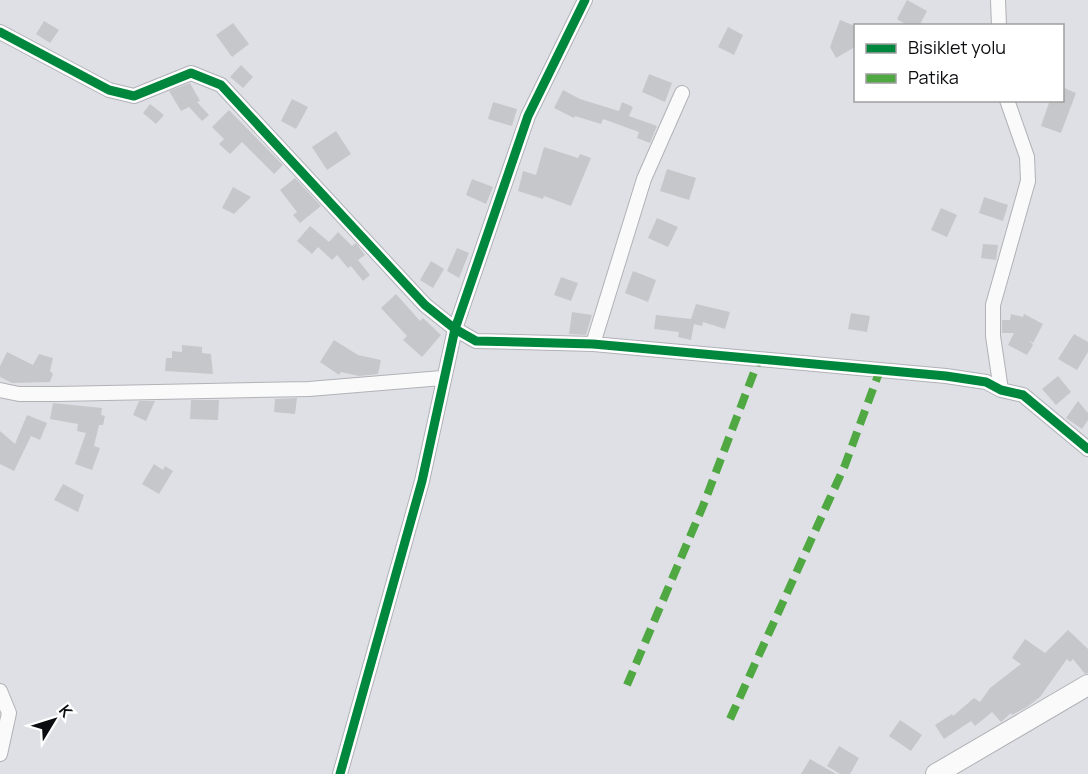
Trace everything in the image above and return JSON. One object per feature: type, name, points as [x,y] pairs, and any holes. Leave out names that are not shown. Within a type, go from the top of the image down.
[{"type":"main road","points":[[936,774],[1088,685]]},
{"type":"street","points":[[340,774],[422,481],[442,378],[455,329],[528,116],[585,0]]},
{"type":"street","points":[[998,0],[999,24]]},
{"type":"street","points":[[0,32],[109,90],[134,96],[190,73],[221,85],[425,305],[455,329],[476,341],[593,344],[946,376],[986,382],[1001,390],[1023,395],[1088,449]]},
{"type":"street","points":[[593,344],[644,179],[682,93]]},
{"type":"street","points":[[1001,390],[993,336],[993,305],[1028,182],[1027,157],[1008,102]]},
{"type":"street","points":[[0,390],[19,394],[57,394],[309,389],[442,378]]},
{"type":"street","points":[[0,691],[9,713],[0,754]]},
{"type":"building","points":[[907,0],[927,11],[920,24],[905,24],[897,19]]},
{"type":"building","points":[[840,20],[854,26],[854,48],[836,58],[830,47]]},
{"type":"building","points":[[44,21],[59,30],[50,43],[36,34]]},
{"type":"building","points":[[233,23],[249,44],[232,57],[216,35]]},
{"type":"building","points":[[728,27],[743,35],[734,55],[718,47]]},
{"type":"building","points":[[241,65],[253,77],[243,88],[230,77]]},
{"type":"building","points":[[649,74],[672,83],[665,102],[642,92]]},
{"type":"building","points":[[190,83],[200,101],[197,102],[209,115],[202,121],[189,107],[181,111],[169,91]]},
{"type":"building","points":[[1064,88],[1076,93],[1061,133],[1041,126],[1049,102],[1064,102]]},
{"type":"building","points":[[563,90],[580,99],[619,111],[622,102],[633,107],[629,116],[657,126],[650,143],[637,138],[639,132],[603,119],[601,124],[575,116],[574,118],[554,108]]},
{"type":"building","points":[[292,99],[308,107],[296,129],[281,121]]},
{"type":"building","points":[[493,102],[517,109],[512,126],[488,119]]},
{"type":"building","points":[[150,104],[164,115],[156,124],[143,113]]},
{"type":"building","points":[[229,110],[283,165],[274,174],[242,142],[230,154],[219,144],[224,139],[212,127]]},
{"type":"building","points":[[336,131],[351,154],[327,170],[312,147]]},
{"type":"building","points":[[544,147],[578,158],[580,154],[591,158],[571,206],[544,196],[543,199],[518,191],[523,171],[536,175]]},
{"type":"building","points":[[667,169],[696,178],[689,200],[660,191]]},
{"type":"building","points":[[295,178],[321,206],[300,223],[293,215],[297,212],[280,190]]},
{"type":"building","points":[[472,179],[493,187],[486,204],[466,195]]},
{"type":"building","points":[[233,187],[251,197],[234,214],[222,208]]},
{"type":"building","points":[[984,197],[1008,205],[1003,221],[979,213]]},
{"type":"building","points":[[941,208],[957,215],[947,237],[931,230]]},
{"type":"building","points":[[657,218],[678,227],[668,247],[648,238]]},
{"type":"building","points":[[310,226],[329,242],[338,232],[352,246],[356,243],[365,255],[358,260],[370,275],[363,281],[351,266],[348,268],[337,255],[332,260],[318,247],[312,254],[297,241]]},
{"type":"building","points":[[983,244],[998,245],[996,260],[981,258]]},
{"type":"building","points":[[457,248],[469,253],[459,278],[447,271]]},
{"type":"building","points":[[431,261],[444,269],[433,288],[420,280]]},
{"type":"building","points":[[633,271],[656,280],[648,302],[625,293]]},
{"type":"building","points":[[561,277],[578,283],[571,301],[554,295]]},
{"type":"building","points":[[396,294],[420,321],[423,318],[441,335],[422,357],[403,340],[407,336],[381,308]]},
{"type":"building","points":[[696,304],[730,312],[725,329],[703,322],[702,326],[694,324],[691,340],[678,337],[679,332],[654,329],[656,315],[691,319]]},
{"type":"building","points":[[572,312],[592,315],[586,335],[569,334]]},
{"type":"building","points":[[851,313],[870,316],[867,332],[848,329]]},
{"type":"building","points":[[1011,314],[1023,317],[1024,314],[1043,324],[1033,343],[1029,340],[1033,345],[1027,355],[1008,345],[1014,333],[1002,333],[1002,320],[1010,320]]},
{"type":"building","points":[[1074,334],[1088,342],[1088,352],[1077,370],[1058,359]]},
{"type":"building","points":[[334,340],[358,355],[381,360],[378,374],[359,376],[341,372],[339,375],[320,362]]},
{"type":"building","points":[[182,345],[202,347],[202,353],[211,354],[213,374],[165,371],[166,358],[172,358],[172,351],[182,352]]},
{"type":"building","points":[[7,352],[33,365],[39,354],[53,358],[50,371],[53,374],[50,382],[12,383],[0,377],[0,366]]},
{"type":"building","points":[[1058,376],[1071,392],[1056,405],[1042,389]]},
{"type":"building","points":[[297,398],[295,414],[274,412],[275,399]]},
{"type":"building","points":[[191,400],[219,400],[218,420],[190,419]]},
{"type":"building","points":[[139,401],[155,401],[146,421],[133,415]]},
{"type":"building","points":[[1078,401],[1088,413],[1088,420],[1082,429],[1066,418]]},
{"type":"building","points":[[53,403],[102,408],[101,415],[105,416],[103,425],[99,425],[94,446],[100,448],[92,470],[75,464],[86,433],[77,431],[78,424],[50,419]]},
{"type":"building","points":[[27,415],[47,423],[40,440],[31,436],[14,471],[0,464],[0,431],[15,444]]},
{"type":"building","points":[[154,464],[163,470],[165,466],[173,471],[159,494],[142,484]]},
{"type":"building","points":[[63,484],[84,495],[78,512],[54,500]]},
{"type":"building","points":[[1068,630],[1088,649],[1088,673],[1085,674],[1073,659],[1070,662],[1067,659],[1040,697],[1027,707],[1012,715],[1011,713],[1001,722],[992,712],[975,726],[971,721],[944,739],[935,725],[952,714],[953,716],[974,698],[980,702],[990,688],[1021,664],[1012,658],[1025,639],[1045,653]]},
{"type":"building","points":[[900,720],[922,735],[911,751],[889,736]]},
{"type":"building","points":[[839,746],[859,758],[850,774],[840,774],[827,766]]},
{"type":"building","points":[[810,759],[836,774],[801,774]]},
{"type":"marked path","points":[[627,685],[703,506],[759,359]]},
{"type":"marked path","points":[[730,719],[845,465],[880,370]]},
{"type":"cycle path","points":[[340,774],[422,481],[455,329],[528,116],[585,0]]},
{"type":"cycle path","points":[[0,32],[109,90],[134,96],[191,73],[221,85],[425,305],[455,329],[476,341],[593,344],[946,376],[986,382],[1001,390],[1023,395],[1088,449]]}]
